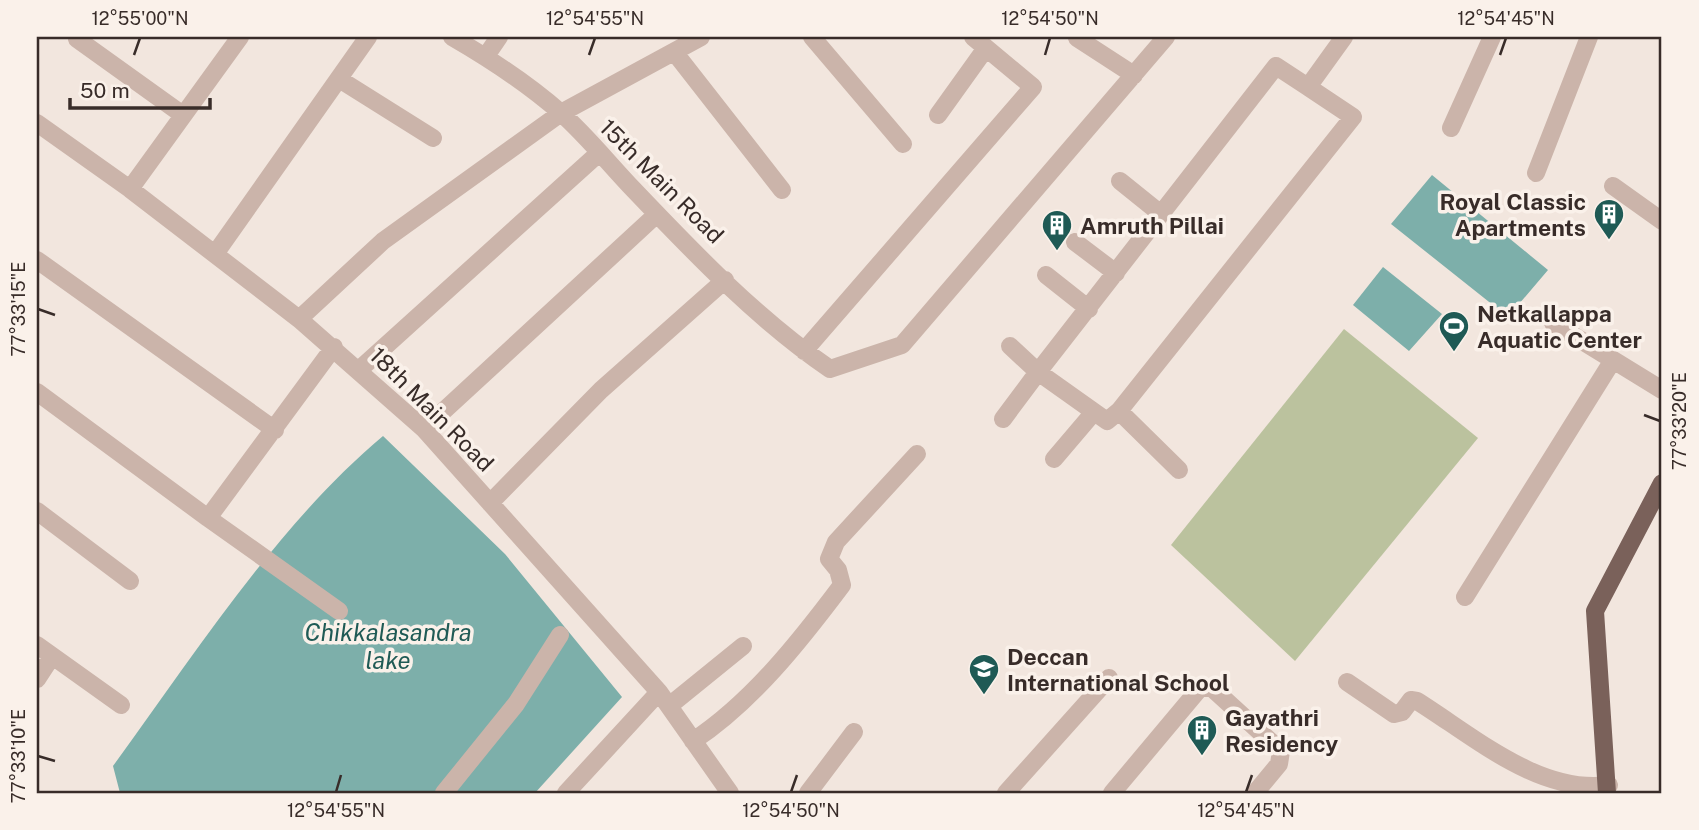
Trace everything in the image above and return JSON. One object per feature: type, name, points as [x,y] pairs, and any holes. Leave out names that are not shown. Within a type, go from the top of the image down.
[{"type":"main road","points":[[1608,789],[1595,611],[1662,483]]},
{"type":"street","points":[[130,189],[240,37]]},
{"type":"street","points":[[215,254],[368,37]]},
{"type":"street","name":"15th Main Road","points":[[452,37],[486,56],[561,113],[657,214],[726,280],[804,351],[830,369],[902,345],[1134,75]]},
{"type":"street","points":[[486,56],[499,37]]},
{"type":"street","points":[[299,319],[383,241],[561,113],[701,37]]},
{"type":"street","points":[[812,37],[903,144]]},
{"type":"street","points":[[1077,38],[1134,75],[1166,37]]},
{"type":"street","points":[[1308,87],[1344,37]]},
{"type":"street","points":[[1451,128],[1492,37]]},
{"type":"street","points":[[1536,173],[1589,37]]},
{"type":"street","points":[[77,38],[183,115]]},
{"type":"street","points":[[804,351],[1033,87],[980,42],[937,115]]},
{"type":"street","points":[[675,53],[782,190]]},
{"type":"street","points":[[1003,419],[1038,372],[1276,66],[1353,117],[1119,411],[1107,422],[1038,372],[1010,346]]},
{"type":"street","points":[[339,79],[433,138]]},
{"type":"street","name":"18th Main Road","points":[[37,123],[130,189],[334,346],[424,429],[664,699],[725,786]]},
{"type":"street","points":[[360,369],[599,153]]},
{"type":"street","points":[[1120,181],[1161,214]]},
{"type":"street","points":[[1613,186],[1662,221]]},
{"type":"street","points":[[424,429],[657,214]]},
{"type":"street","points":[[1075,243],[1116,273]]},
{"type":"street","points":[[37,260],[275,429]]},
{"type":"street","points":[[1046,275],[1088,309]]},
{"type":"street","points":[[490,503],[601,390],[726,280]]},
{"type":"street","points":[[1553,323],[1662,390]]},
{"type":"street","points":[[208,518],[334,346]]},
{"type":"street","points":[[1465,597],[1613,360]]},
{"type":"street","points":[[37,392],[339,611]]},
{"type":"street","points":[[1119,411],[1179,470]]},
{"type":"street","points":[[1054,459],[1094,412]]},
{"type":"street","points":[[693,741],[742,703],[821,614],[842,585],[838,570],[829,559],[836,542],[916,454]]},
{"type":"street","points":[[37,511],[130,581]]},
{"type":"street","points":[[444,793],[516,705],[560,635]]},
{"type":"street","points":[[37,645],[121,705]]},
{"type":"street","points":[[566,793],[664,699],[743,646]]},
{"type":"street","points":[[37,678],[52,656]]},
{"type":"street","points":[[1006,793],[1109,678]]},
{"type":"street","points":[[1348,682],[1394,714],[1402,712],[1411,700],[1417,701],[1541,777],[1568,786],[1608,789]]},
{"type":"street","points":[[1112,793],[1200,688],[1212,688],[1281,751],[1279,764],[1255,793]]},
{"type":"street","points":[[808,793],[854,732]]},
{"type":"street","points":[[708,793],[725,786]]},
{"type":"green space","points":[[1344,329],[1478,438],[1295,661],[1171,545]]},
{"type":"water","points":[[1432,175],[1548,270],[1508,317],[1391,224]]},
{"type":"water","points":[[1383,267],[1442,314],[1409,351],[1353,305]]},
{"type":"water","name":"Chikkalasandra lake","points":[[383,436],[505,554],[622,697],[535,793],[120,793],[113,766],[206,636],[308,509]]},
{"type":"place","name":"Royal Classic Apartments","points":[[1609,241]]},
{"type":"place","name":"Amruth Pillai","points":[[1057,252]]},
{"type":"place","name":"Netkallappa Aquatic Center","points":[[1454,353]]},
{"type":"place","name":"Deccan International School","points":[[984,696]]},
{"type":"place","name":"Gayathri Residency","points":[[1202,757]]}]
